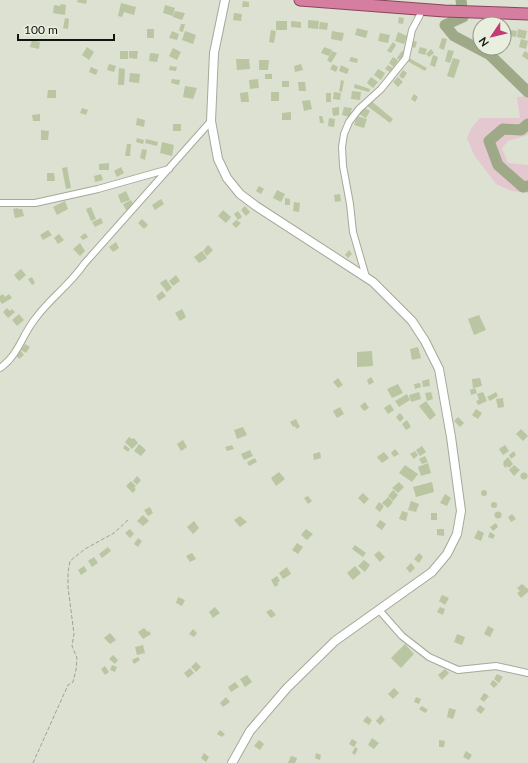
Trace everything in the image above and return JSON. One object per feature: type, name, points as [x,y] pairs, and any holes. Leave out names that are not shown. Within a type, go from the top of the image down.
[{"type":"highway","points":[[300,0],[444,11],[528,14]]},
{"type":"street","points":[[225,0],[214,53],[211,122],[218,159],[227,178],[240,194],[373,282],[412,321],[425,341],[439,369],[452,437],[461,511],[456,534],[447,554],[432,572],[335,641],[287,688],[250,731],[232,763]]},
{"type":"street","points":[[366,277],[353,232],[350,204],[343,166],[342,147],[344,134],[349,122],[359,109],[381,89],[406,58],[412,30],[423,9]]},
{"type":"street","points":[[0,368],[13,357],[39,313],[77,275],[84,264],[211,122]]},
{"type":"street","points":[[0,203],[35,203],[98,189],[169,169]]},
{"type":"street","points":[[379,610],[402,636],[429,657],[458,670],[496,666],[528,673]]},
{"type":"path","points":[[33,763],[68,685],[73,682],[76,670],[76,658],[72,646],[74,634],[68,586],[70,561],[85,549],[105,540],[129,519]]},
{"type":"shaded area","points":[[528,96],[528,135],[508,141],[502,148],[508,163],[528,165],[528,193],[512,191],[496,184],[474,155],[467,138],[472,127],[480,118],[520,118],[517,97]]},
{"type":"building","points":[[78,0],[87,0],[86,4],[77,2]]},
{"type":"building","points":[[243,1],[249,2],[249,7],[242,7]]},
{"type":"building","points":[[121,3],[136,7],[134,15],[124,12],[122,17],[118,16]]},
{"type":"building","points":[[61,4],[66,5],[65,15],[53,13],[54,5],[60,6]]},
{"type":"building","points":[[165,5],[175,8],[173,16],[163,13]]},
{"type":"building","points":[[175,11],[185,13],[182,20],[173,17]]},
{"type":"building","points":[[234,13],[242,14],[241,21],[233,20]]},
{"type":"building","points":[[399,17],[404,18],[403,24],[398,23]]},
{"type":"building","points":[[65,18],[69,19],[68,29],[63,28]]},
{"type":"building","points":[[308,20],[319,21],[318,29],[308,28]]},
{"type":"building","points":[[276,21],[287,21],[287,30],[276,30]]},
{"type":"building","points":[[291,21],[301,22],[301,28],[291,27]]},
{"type":"building","points":[[320,22],[328,23],[327,30],[319,29]]},
{"type":"building","points":[[181,24],[185,24],[183,32],[179,31]]},
{"type":"building","points":[[357,28],[368,31],[366,38],[355,35]]},
{"type":"building","points":[[147,29],[154,29],[154,38],[147,38]]},
{"type":"building","points":[[518,29],[527,31],[525,39],[517,37]]},
{"type":"building","points":[[271,30],[276,31],[274,43],[269,42]]},
{"type":"building","points":[[512,30],[517,31],[516,37],[512,36]]},
{"type":"building","points":[[172,31],[179,34],[177,40],[169,38]]},
{"type":"building","points":[[185,31],[196,35],[193,44],[182,40]]},
{"type":"building","points":[[332,31],[344,33],[342,41],[331,39]]},
{"type":"building","points":[[398,32],[407,36],[404,44],[395,41]]},
{"type":"building","points":[[380,33],[390,35],[388,43],[378,41]]},
{"type":"building","points":[[442,38],[447,39],[444,50],[439,48]]},
{"type":"building","points":[[521,39],[528,41],[526,49],[519,47]]},
{"type":"building","points":[[32,40],[40,42],[39,49],[30,47]]},
{"type":"building","points":[[412,40],[417,42],[415,48],[410,46]]},
{"type":"building","points":[[393,42],[396,45],[391,53],[387,51]]},
{"type":"building","points":[[87,47],[94,52],[89,60],[82,55]]},
{"type":"building","points":[[324,47],[332,50],[329,56],[321,53]]},
{"type":"building","points":[[420,47],[427,49],[425,55],[418,53]]},
{"type":"building","points":[[173,48],[181,52],[177,60],[169,56]]},
{"type":"building","points":[[431,49],[434,53],[429,57],[426,54]]},
{"type":"building","points":[[448,50],[454,51],[450,63],[445,61]]},
{"type":"building","points":[[120,51],[128,51],[128,59],[120,59]]},
{"type":"building","points":[[129,51],[138,51],[137,59],[129,58]]},
{"type":"building","points":[[332,51],[337,53],[331,63],[327,60]]},
{"type":"building","points":[[402,51],[405,52],[400,60],[397,58]]},
{"type":"building","points":[[525,51],[528,53],[528,60],[522,56]]},
{"type":"building","points":[[150,53],[159,54],[157,62],[149,61]]},
{"type":"building","points":[[433,55],[438,57],[435,67],[430,65]]},
{"type":"building","points":[[351,57],[358,59],[357,63],[349,61]]},
{"type":"building","points":[[393,57],[398,60],[394,67],[389,63]]},
{"type":"building","points":[[409,58],[427,68],[425,71],[407,61]]},
{"type":"building","points":[[453,58],[460,60],[454,78],[447,76]]},
{"type":"building","points":[[236,59],[249,59],[250,69],[237,70]]},
{"type":"building","points":[[259,60],[269,60],[268,70],[259,70]]},
{"type":"building","points":[[109,64],[116,66],[114,72],[107,70]]},
{"type":"building","points":[[301,64],[303,70],[295,72],[294,66]]},
{"type":"building","points":[[333,64],[338,67],[336,72],[330,69]]},
{"type":"building","points":[[341,65],[349,69],[347,74],[339,71]]},
{"type":"building","points":[[388,65],[393,68],[390,72],[385,69]]},
{"type":"building","points":[[170,66],[177,67],[176,71],[169,70]]},
{"type":"building","points":[[91,67],[98,70],[96,75],[89,72]]},
{"type":"building","points":[[119,68],[125,69],[124,85],[118,85]]},
{"type":"building","points":[[378,69],[385,73],[381,80],[374,75]]},
{"type":"building","points":[[403,70],[407,73],[403,79],[399,76]]},
{"type":"building","points":[[130,73],[140,74],[139,83],[129,82]]},
{"type":"building","points":[[265,74],[272,74],[272,79],[265,79]]},
{"type":"building","points":[[371,77],[378,82],[373,88],[367,83]]},
{"type":"building","points":[[398,77],[403,82],[398,87],[393,82]]},
{"type":"building","points":[[172,79],[180,80],[179,85],[171,83]]},
{"type":"building","points":[[258,79],[259,88],[250,89],[249,80]]},
{"type":"building","points":[[341,80],[344,81],[342,92],[339,91]]},
{"type":"building","points":[[282,81],[289,81],[289,87],[282,87]]},
{"type":"building","points":[[298,82],[305,82],[306,91],[299,91]]},
{"type":"building","points":[[355,84],[370,89],[369,92],[354,88]]},
{"type":"building","points":[[185,86],[197,88],[193,99],[183,97]]},
{"type":"building","points":[[48,90],[56,90],[56,98],[47,98]]},
{"type":"building","points":[[352,91],[361,92],[360,100],[351,99]]},
{"type":"building","points":[[248,92],[249,102],[241,102],[240,93]]},
{"type":"building","points":[[271,92],[279,92],[279,101],[271,101]]},
{"type":"building","points":[[334,92],[341,93],[340,100],[333,99]]},
{"type":"building","points":[[326,93],[331,93],[331,102],[326,102]]},
{"type":"building","points":[[414,94],[418,97],[415,102],[411,99]]},
{"type":"building","points":[[310,100],[312,109],[304,111],[302,101]]},
{"type":"building","points":[[370,100],[393,119],[390,123],[366,105]]},
{"type":"building","points":[[339,107],[339,115],[333,116],[332,108]]},
{"type":"building","points":[[344,107],[352,108],[350,117],[342,115]]},
{"type":"building","points":[[363,107],[370,111],[366,118],[359,114]]},
{"type":"building","points":[[82,108],[88,110],[86,115],[80,113]]},
{"type":"building","points":[[291,112],[291,120],[282,120],[282,113]]},
{"type":"building","points":[[40,114],[40,121],[33,121],[32,115]]},
{"type":"building","points":[[319,116],[322,116],[324,123],[320,123]]},
{"type":"building","points":[[357,116],[367,119],[364,128],[354,125]]},
{"type":"building","points":[[137,118],[145,120],[144,127],[136,125]]},
{"type":"building","points":[[329,118],[335,119],[334,127],[328,126]]},
{"type":"building","points":[[173,124],[181,124],[181,131],[173,131]]},
{"type":"building","points":[[41,130],[49,131],[48,140],[41,140]]},
{"type":"building","points":[[137,138],[144,140],[143,144],[136,142]]},
{"type":"building","points":[[146,139],[158,142],[157,146],[145,143]]},
{"type":"building","points":[[162,142],[174,145],[172,156],[160,153]]},
{"type":"building","points":[[127,144],[131,144],[130,156],[125,156]]},
{"type":"building","points":[[142,149],[147,150],[145,160],[140,158]]},
{"type":"building","points":[[109,163],[109,170],[99,170],[99,164]]},
{"type":"building","points":[[67,167],[71,188],[66,189],[62,168]]},
{"type":"building","points":[[121,167],[124,173],[117,177],[114,171]]},
{"type":"building","points":[[47,173],[54,173],[55,181],[47,181]]},
{"type":"building","points":[[101,174],[103,180],[95,182],[94,176]]},
{"type":"building","points":[[259,186],[264,189],[261,194],[256,191]]},
{"type":"building","points":[[277,190],[285,194],[281,202],[273,198]]},
{"type":"building","points":[[126,191],[130,200],[121,203],[118,195]]},
{"type":"building","points":[[340,194],[341,201],[335,202],[334,195]]},
{"type":"building","points":[[285,198],[290,199],[290,205],[285,205]]},
{"type":"building","points":[[161,199],[164,204],[155,210],[152,205]]},
{"type":"building","points":[[131,200],[134,206],[126,210],[123,204]]},
{"type":"building","points":[[65,201],[68,209],[57,215],[53,207]]},
{"type":"building","points":[[294,202],[300,203],[299,212],[293,211]]},
{"type":"building","points":[[245,206],[250,212],[246,216],[241,210]]},
{"type":"building","points":[[91,207],[96,219],[91,221],[86,209]]},
{"type":"building","points":[[13,209],[22,209],[24,216],[15,218]]},
{"type":"building","points":[[223,210],[231,217],[226,223],[218,216]]},
{"type":"building","points":[[238,211],[242,217],[238,220],[234,214]]},
{"type":"building","points":[[101,218],[103,223],[95,227],[92,222]]},
{"type":"building","points":[[142,219],[148,225],[144,229],[138,223]]},
{"type":"building","points":[[236,220],[241,223],[236,228],[232,224]]},
{"type":"building","points":[[48,230],[52,235],[43,240],[40,235]]},
{"type":"building","points":[[85,233],[88,237],[83,240],[80,237]]},
{"type":"building","points":[[59,234],[64,240],[58,244],[54,238]]},
{"type":"building","points":[[116,242],[119,248],[113,252],[109,247]]},
{"type":"building","points":[[80,243],[85,251],[80,256],[73,249]]},
{"type":"building","points":[[208,245],[213,250],[207,256],[203,251]]},
{"type":"building","points":[[349,250],[352,254],[348,258],[345,255]]},
{"type":"building","points":[[202,251],[207,258],[199,263],[194,257]]},
{"type":"building","points":[[21,269],[26,275],[19,281],[14,275]]},
{"type":"building","points":[[176,275],[180,281],[173,286],[169,281]]},
{"type":"building","points":[[32,277],[35,283],[32,285],[28,279]]},
{"type":"building","points":[[166,279],[172,288],[167,292],[160,283]]},
{"type":"building","points":[[162,291],[166,296],[159,301],[156,296]]},
{"type":"building","points":[[3,294],[5,297],[9,294],[12,298],[2,304],[0,301],[0,296]]},
{"type":"building","points":[[7,308],[10,311],[12,309],[15,312],[8,318],[3,312]]},
{"type":"building","points":[[182,309],[186,317],[180,321],[175,313]]},
{"type":"building","points":[[19,314],[24,320],[17,326],[12,320]]},
{"type":"building","points":[[479,315],[486,330],[474,335],[468,319]]},
{"type":"building","points":[[25,344],[30,347],[26,353],[21,350]]},
{"type":"building","points":[[418,347],[421,358],[412,360],[410,349]]},
{"type":"building","points":[[21,351],[24,355],[19,359],[16,355]]},
{"type":"building","points":[[372,351],[373,366],[357,367],[357,352]]},
{"type":"building","points":[[371,377],[374,382],[369,385],[367,380]]},
{"type":"building","points":[[338,378],[343,385],[338,388],[333,382]]},
{"type":"building","points":[[480,378],[482,386],[473,388],[472,379]]},
{"type":"building","points":[[429,379],[430,386],[423,387],[422,381]]},
{"type":"building","points":[[420,383],[421,387],[415,389],[414,384]]},
{"type":"building","points":[[398,384],[403,393],[392,398],[387,389]]},
{"type":"building","points":[[475,388],[477,393],[471,395],[470,390]]},
{"type":"building","points":[[419,392],[421,399],[411,402],[409,395]]},
{"type":"building","points":[[431,392],[433,399],[427,401],[425,393]]},
{"type":"building","points":[[483,392],[487,401],[478,405],[476,401],[479,400],[477,394]]},
{"type":"building","points":[[496,392],[498,396],[490,401],[487,397]]},
{"type":"building","points":[[407,394],[410,400],[399,407],[395,401]]},
{"type":"building","points":[[503,398],[504,407],[498,408],[496,399]]},
{"type":"building","points":[[426,401],[436,415],[430,420],[419,406]]},
{"type":"building","points":[[365,402],[369,408],[364,411],[360,406]]},
{"type":"building","points":[[390,404],[394,410],[388,414],[384,408]]},
{"type":"building","points":[[340,407],[344,414],[337,418],[333,411]]},
{"type":"building","points":[[476,409],[482,413],[478,419],[472,415]]},
{"type":"building","points":[[400,413],[404,418],[400,422],[396,417]]},
{"type":"building","points":[[458,417],[464,423],[460,427],[454,421]]},
{"type":"building","points":[[296,419],[300,427],[296,429],[290,422]]},
{"type":"building","points":[[407,420],[411,427],[406,430],[402,424]]},
{"type":"building","points":[[243,427],[247,435],[237,439],[234,430]]},
{"type":"building","points":[[521,429],[528,436],[523,441],[516,434]]},
{"type":"building","points":[[129,437],[132,439],[134,438],[138,443],[132,449],[125,442]]},
{"type":"building","points":[[183,440],[187,447],[181,451],[177,444]]},
{"type":"building","points":[[139,444],[146,450],[141,456],[134,451]]},
{"type":"building","points":[[125,445],[130,449],[128,452],[123,448]]},
{"type":"building","points":[[232,445],[234,449],[227,451],[225,447]]},
{"type":"building","points":[[505,445],[509,451],[503,455],[499,449]]},
{"type":"building","points":[[422,446],[426,452],[420,456],[416,450]]},
{"type":"building","points":[[395,449],[399,454],[394,457],[391,453]]},
{"type":"building","points":[[250,450],[253,456],[244,460],[241,454]]},
{"type":"building","points":[[415,451],[418,455],[414,459],[410,454]]},
{"type":"building","points":[[514,451],[516,455],[511,459],[509,455]]},
{"type":"building","points":[[320,452],[321,458],[314,460],[313,454]]},
{"type":"building","points":[[384,452],[389,458],[382,463],[377,457]]},
{"type":"building","points":[[425,456],[428,462],[422,464],[419,459]]},
{"type":"building","points":[[508,457],[513,464],[509,468],[507,466],[505,468],[503,462]]},
{"type":"building","points":[[255,458],[257,462],[249,466],[247,462]]},
{"type":"building","points":[[428,463],[431,473],[421,476],[418,467]]},
{"type":"building","points":[[405,465],[418,474],[412,482],[399,473]]},
{"type":"building","points":[[514,465],[520,470],[514,476],[509,470]]},
{"type":"building","points":[[279,472],[285,479],[276,486],[271,478]]},
{"type":"building","points":[[524,473],[527,476],[524,479],[521,476]]},
{"type":"building","points":[[137,476],[141,480],[137,485],[133,481]]},
{"type":"building","points":[[131,481],[136,486],[133,493],[126,486]]},
{"type":"building","points":[[399,482],[404,487],[398,493],[392,488]]},
{"type":"building","points":[[432,482],[434,492],[416,497],[413,487]]},
{"type":"building","points":[[393,490],[398,495],[393,501],[388,496]]},
{"type":"building","points":[[484,490],[487,493],[484,496],[481,493]]},
{"type":"building","points":[[363,493],[369,499],[364,504],[358,498]]},
{"type":"building","points":[[445,494],[451,498],[447,506],[440,503]]},
{"type":"building","points":[[308,496],[312,501],[308,504],[304,498]]},
{"type":"building","points":[[388,497],[393,502],[388,508],[382,503]]},
{"type":"building","points":[[411,501],[419,504],[416,512],[408,510]]},
{"type":"building","points":[[379,502],[384,506],[380,512],[375,508]]},
{"type":"building","points":[[494,502],[497,505],[494,508],[491,505]]},
{"type":"building","points":[[150,507],[153,513],[148,516],[144,510]]},
{"type":"building","points":[[402,511],[408,513],[406,521],[399,519]]},
{"type":"building","points":[[498,512],[501,515],[498,518],[495,515]]},
{"type":"building","points":[[431,513],[437,513],[437,520],[431,520]]},
{"type":"building","points":[[512,514],[516,519],[511,522],[508,517]]},
{"type":"building","points":[[143,515],[149,521],[143,526],[137,521]]},
{"type":"building","points":[[240,516],[247,522],[240,527],[234,520]]},
{"type":"building","points":[[380,520],[386,524],[382,530],[376,526]]},
{"type":"building","points":[[194,521],[199,528],[193,534],[187,527]]},
{"type":"building","points":[[496,523],[498,527],[493,531],[490,527]]},
{"type":"building","points":[[130,529],[134,534],[130,538],[125,533]]},
{"type":"building","points":[[306,529],[313,534],[307,540],[301,535]]},
{"type":"building","points":[[437,529],[444,529],[444,536],[437,535]]},
{"type":"building","points":[[478,530],[484,533],[481,541],[474,538]]},
{"type":"building","points":[[490,532],[495,535],[493,539],[488,537]]},
{"type":"building","points":[[138,538],[142,541],[138,547],[134,544]]},
{"type":"building","points":[[297,543],[303,547],[298,554],[292,550]]},
{"type":"building","points":[[355,545],[366,553],[363,557],[352,549]]},
{"type":"building","points":[[108,547],[111,551],[102,558],[99,554]]},
{"type":"building","points":[[379,551],[385,557],[380,562],[374,555]]},
{"type":"building","points":[[192,553],[196,559],[190,562],[186,556]]},
{"type":"building","points":[[419,553],[423,557],[419,563],[414,559]]},
{"type":"building","points":[[94,557],[98,563],[92,567],[88,561]]},
{"type":"building","points":[[364,560],[370,565],[365,572],[358,566]]},
{"type":"building","points":[[411,563],[415,568],[410,573],[406,568]]},
{"type":"building","points":[[84,566],[87,571],[81,575],[78,570]]},
{"type":"building","points":[[355,566],[361,573],[353,580],[347,573]]},
{"type":"building","points":[[287,567],[291,574],[283,579],[279,573]]},
{"type":"building","points":[[277,576],[280,581],[275,587],[271,580]]},
{"type":"building","points":[[522,584],[528,589],[528,592],[521,598],[517,593],[520,591],[517,588]]},
{"type":"building","points":[[442,595],[449,598],[445,605],[439,601]]},
{"type":"building","points":[[178,597],[185,600],[182,606],[176,603]]},
{"type":"building","points":[[215,607],[220,613],[213,618],[209,612]]},
{"type":"building","points":[[440,607],[445,609],[443,615],[437,612]]},
{"type":"building","points":[[271,609],[276,615],[271,618],[266,612]]},
{"type":"building","points":[[488,626],[494,629],[490,637],[484,634]]},
{"type":"building","points":[[144,628],[151,634],[143,639],[138,632]]},
{"type":"building","points":[[193,629],[197,633],[194,637],[189,634]]},
{"type":"building","points":[[110,633],[116,640],[110,644],[104,638]]},
{"type":"building","points":[[457,634],[465,637],[462,645],[454,642]]},
{"type":"building","points":[[405,644],[414,654],[401,668],[391,658]]},
{"type":"building","points":[[143,645],[145,653],[137,655],[135,647]]},
{"type":"building","points":[[113,655],[118,660],[115,664],[109,659]]},
{"type":"building","points":[[138,657],[140,660],[134,664],[132,660]]},
{"type":"building","points":[[196,662],[201,667],[196,672],[191,667]]},
{"type":"building","points":[[112,665],[117,667],[115,672],[110,670]]},
{"type":"building","points":[[105,666],[109,672],[105,675],[101,669]]},
{"type":"building","points":[[190,668],[194,673],[188,678],[184,673]]},
{"type":"building","points":[[445,669],[449,673],[442,680],[438,675]]},
{"type":"building","points":[[497,674],[503,677],[499,683],[494,679]]},
{"type":"building","points":[[247,675],[252,682],[245,687],[240,679]]},
{"type":"building","points":[[493,680],[498,684],[494,688],[490,684]]},
{"type":"building","points":[[235,682],[239,687],[231,692],[228,687]]},
{"type":"building","points":[[394,688],[399,693],[393,699],[388,694]]},
{"type":"building","points":[[484,693],[489,696],[484,702],[480,699]]},
{"type":"building","points":[[226,697],[230,702],[223,707],[220,703]]},
{"type":"building","points":[[416,697],[421,699],[419,704],[414,702]]},
{"type":"building","points":[[480,705],[485,709],[481,714],[476,710]]},
{"type":"building","points":[[422,706],[428,710],[425,713],[419,709]]},
{"type":"building","points":[[449,708],[456,710],[453,719],[447,717]]},
{"type":"building","points":[[381,715],[385,720],[380,725],[376,721]]},
{"type":"building","points":[[367,716],[372,720],[369,725],[363,721]]},
{"type":"building","points":[[220,730],[225,734],[222,737],[217,734]]},
{"type":"building","points":[[372,738],[379,743],[374,749],[368,745]]},
{"type":"building","points":[[352,739],[357,742],[354,747],[349,744]]},
{"type":"building","points":[[259,740],[264,744],[260,750],[254,746]]},
{"type":"building","points":[[439,740],[445,741],[444,747],[439,747]]},
{"type":"building","points":[[355,747],[358,749],[355,755],[352,753]]},
{"type":"building","points":[[466,751],[472,755],[469,760],[463,757]]},
{"type":"building","points":[[204,753],[209,757],[206,762],[201,758]]},
{"type":"building","points":[[316,753],[321,755],[320,760],[315,758]]},
{"type":"building","points":[[291,756],[297,758],[295,763],[288,763]]},
{"type":"waterway","points":[[461,0],[463,17],[445,25],[454,36],[490,55],[528,92]]},
{"type":"waterway","points":[[528,124],[521,130],[503,129],[489,141],[498,165],[523,187],[528,186]]}]
